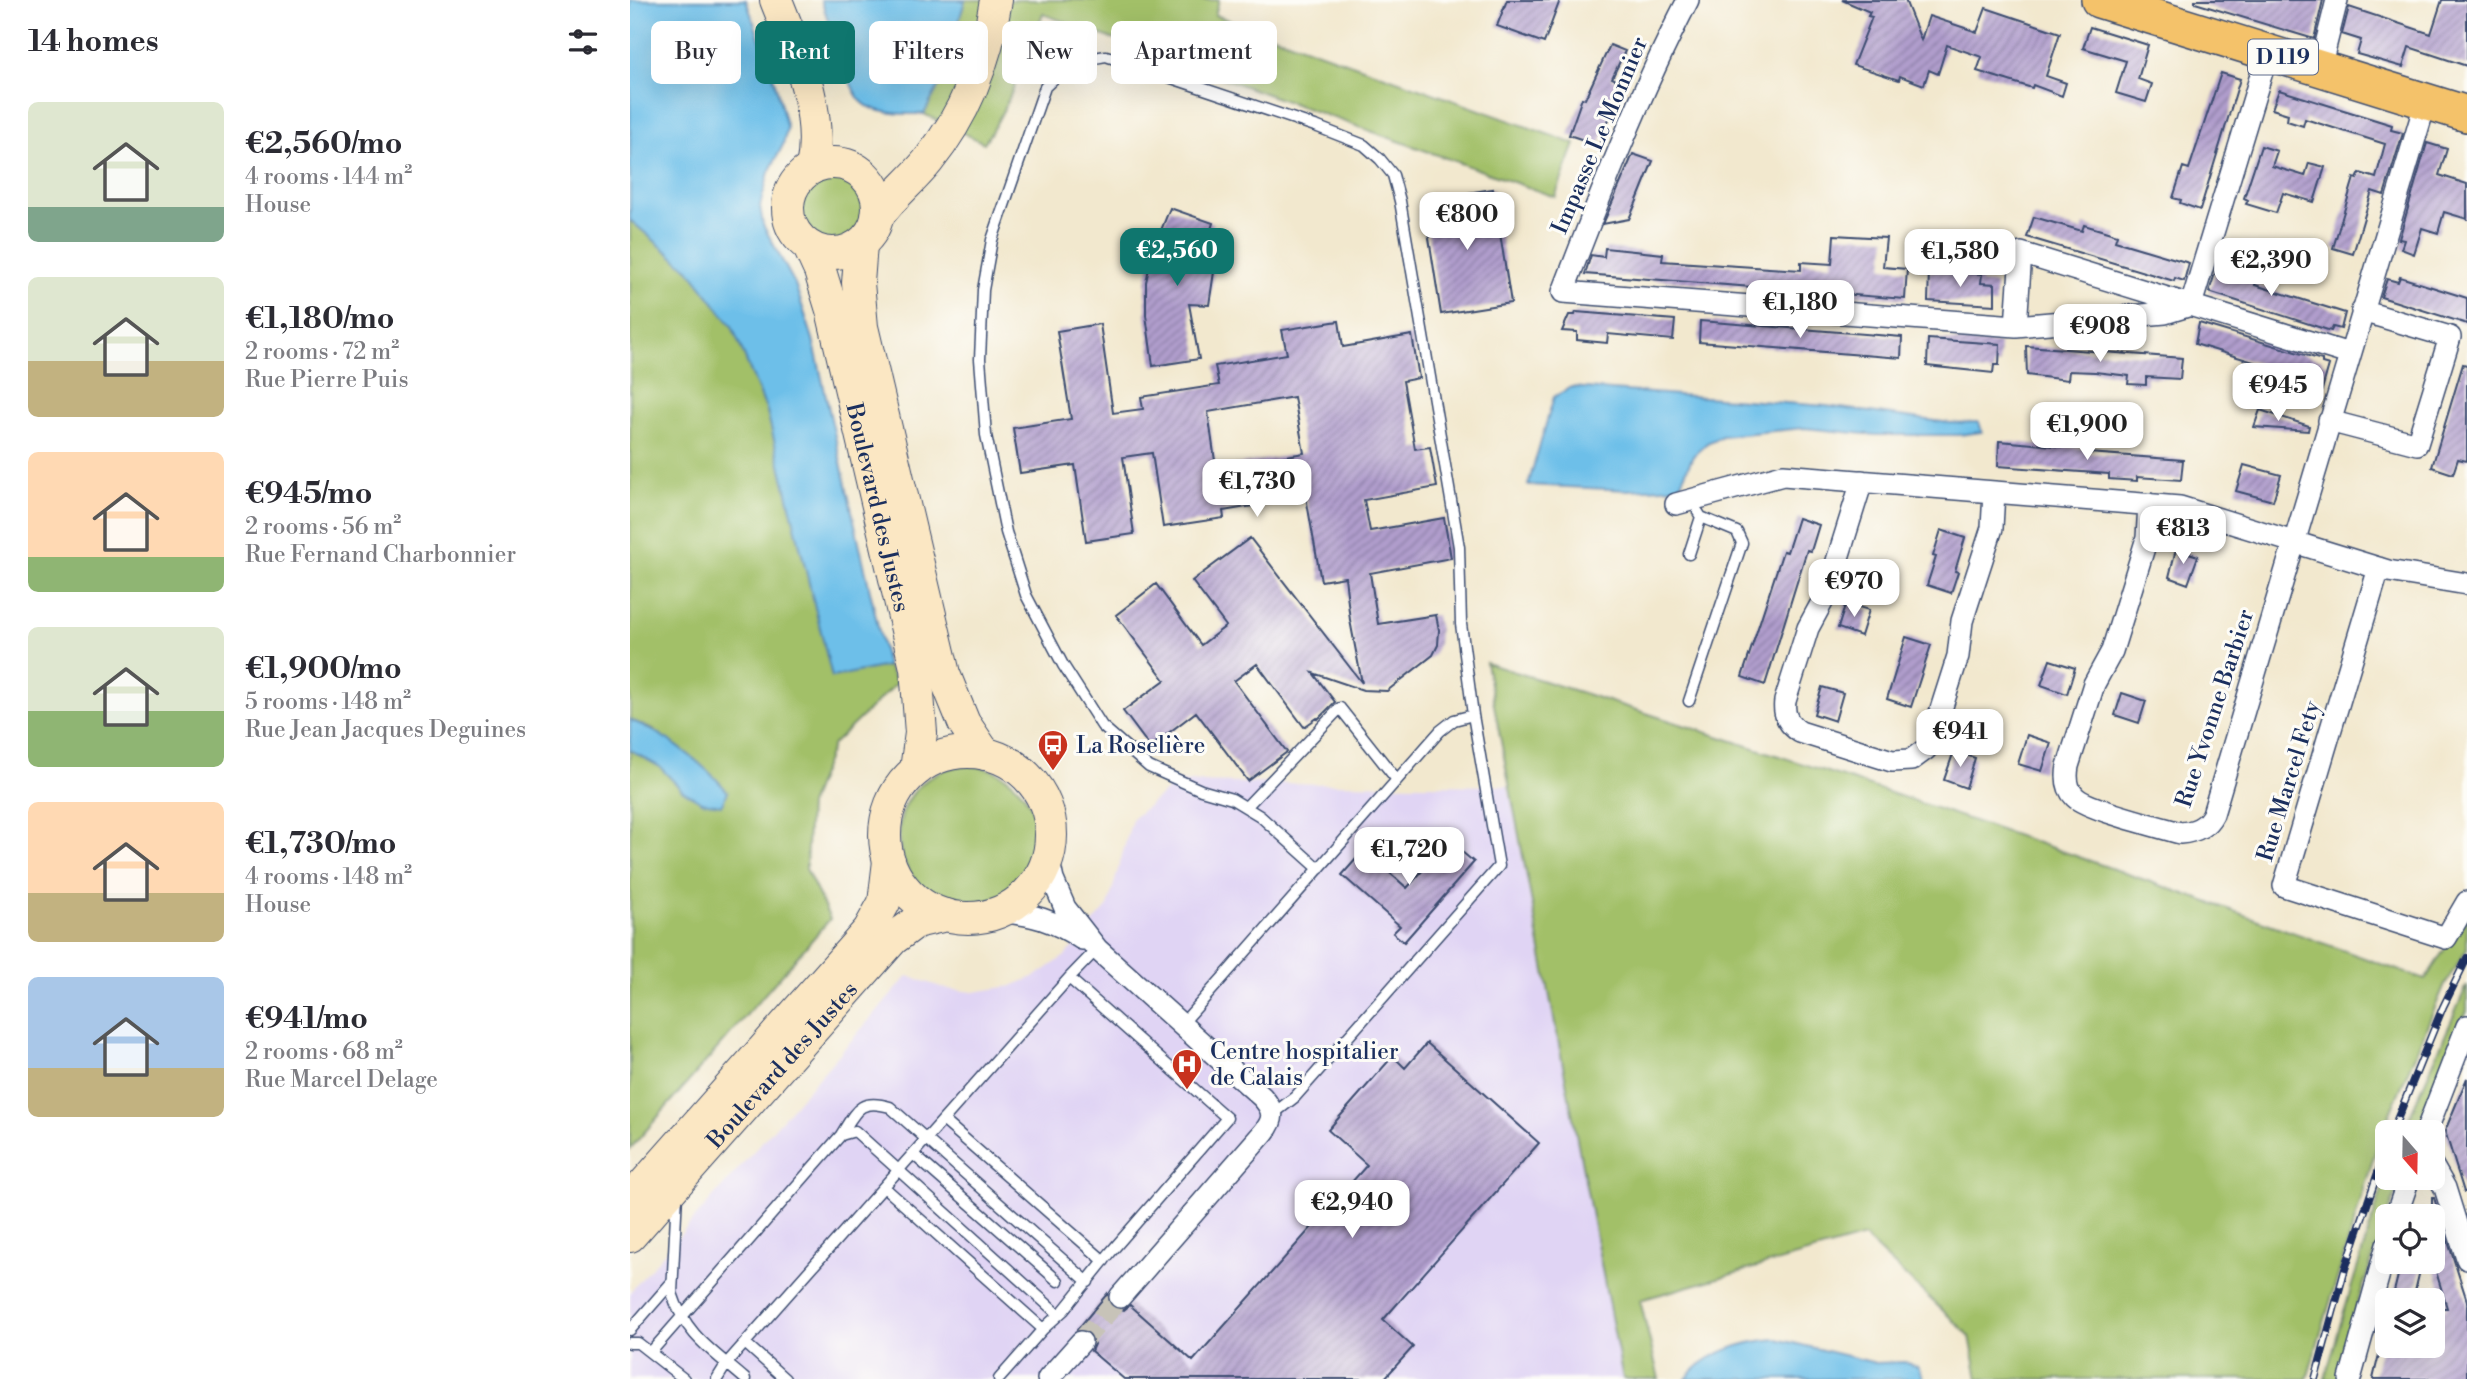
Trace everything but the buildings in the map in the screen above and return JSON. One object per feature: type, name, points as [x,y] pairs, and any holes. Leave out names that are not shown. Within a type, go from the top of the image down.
[{"type":"main road","name":"D 119","points":[[2099,0],[2150,11],[2268,52],[2467,114]]},
{"type":"street","points":[[776,0],[793,45],[813,116],[816,147],[812,168]]},
{"type":"street","points":[[877,217],[926,164],[953,125],[986,51],[996,0]]},
{"type":"street","name":"Impasse Le Monnier","points":[[1688,0],[1611,165],[1563,292],[2016,326]]},
{"type":"street","points":[[2320,68],[2337,0]]},
{"type":"street","points":[[2191,305],[2268,52]]},
{"type":"street","points":[[2294,542],[2426,101]]},
{"type":"street","points":[[831,163],[845,164],[867,178],[875,190],[877,217],[874,227],[861,244],[852,249],[824,253],[809,247],[792,229],[787,206],[794,184],[812,168],[831,163]]},
{"type":"street","name":"Boulevard des Justes","points":[[861,244],[858,283],[864,339],[939,657],[958,712],[985,754]]},
{"type":"street","name":"Boulevard des Justes","points":[[809,247],[820,271],[835,321],[916,668],[921,733],[916,771]]},
{"type":"street","points":[[2191,305],[2165,313],[2016,326],[2021,253],[2191,305],[2349,354]]},
{"type":"street","points":[[2329,421],[2417,444],[2450,337],[2362,311]]},
{"type":"street","points":[[1690,507],[1783,475],[2180,507],[2379,568],[2467,584]]},
{"type":"street","points":[[1862,481],[1827,593],[1808,628],[1785,701],[1785,710],[1790,724],[1800,732],[1897,762],[1915,758],[1930,744],[1958,656],[1962,621],[1992,527],[1994,492]]},
{"type":"street","name":"Rue Yvonne Barbier","points":[[2149,504],[2147,538],[2112,651],[2094,684],[2067,766],[2066,778],[2070,790],[2084,803],[2179,833],[2195,831],[2213,814],[2294,542]]},
{"type":"street","name":"Rue Marcel Fety","points":[[2379,568],[2284,886],[2446,938],[2467,902]]},
{"type":"street","points":[[1048,857],[1038,880],[1014,904],[999,912],[973,918],[947,915],[928,908],[911,896],[898,880],[889,861],[885,841],[888,813],[900,788],[916,771],[930,762],[953,754],[985,754],[1000,758],[1020,770],[1040,794],[1050,825],[1048,857],[1053,880],[1065,908],[1097,949],[1262,1097],[1273,1114],[1273,1120],[1265,1132],[1120,1297]]},
{"type":"street","name":"Boulevard des Justes","points":[[630,1200],[869,930],[884,903],[889,861]]},
{"type":"street","points":[[999,912],[1029,914],[1048,919],[1097,949]]},
{"type":"street","name":"Boulevard des Justes","points":[[630,1236],[893,939],[916,922],[947,915]]},
{"type":"street","points":[[2431,1120],[2467,1026]]},
{"type":"street","points":[[2445,1188],[2467,1259]]},
{"type":"street","points":[[2350,1379],[2379,1274]]},
{"type":"street","points":[[1048,1379],[1081,1342]]},
{"type":"lane","points":[[1273,1114],[1295,1097],[1499,866],[1473,715],[1461,624],[1459,547],[1400,201],[1393,175],[1364,145],[1106,56],[1086,59],[1062,70],[1045,87],[992,240],[983,290],[980,359],[986,435],[1006,531],[1026,595],[1063,665],[1102,726],[1149,767],[1201,790],[1232,799],[1260,816],[1319,869]]},
{"type":"lane","points":[[1689,554],[1690,507],[1737,532],[1742,543],[1689,701]]},
{"type":"lane","points":[[1246,807],[1340,708],[1397,780]]},
{"type":"lane","points":[[1181,1025],[1440,731],[1454,720],[1473,715]]},
{"type":"lane","points":[[717,1379],[727,1363],[1097,949]]},
{"type":"lane","points":[[999,1379],[1088,1282],[1227,1118],[1069,978]]},
{"type":"lane","points":[[651,1352],[841,1135],[857,1110],[873,1102],[890,1107],[1088,1282]]},
{"type":"lane","points":[[943,1120],[1104,1261]]},
{"type":"lane","points":[[841,1135],[855,1131],[1059,1315]]},
{"type":"lane","points":[[913,1154],[1058,1281]]},
{"type":"lane","points":[[678,1182],[672,1293],[681,1318],[696,1337],[745,1379]]},
{"type":"lane","points":[[884,1187],[1043,1329]]},
{"type":"lane","points":[[630,1330],[672,1282]]},
{"type":"lane","points":[[630,1343],[638,1343],[684,1379]]},
{"type":"lane","points":[[745,1343],[785,1379]]},
{"type":"shaded area","name":"Centre hospitalier de Calais","points":[[1177,782],[1508,786],[1623,1379],[630,1379],[630,1292],[908,976],[947,989],[974,992],[1012,986],[1036,976],[1065,956],[1108,906],[1132,819]]},
{"type":"green space","points":[[965,0],[1219,0],[1215,15],[1232,21],[1111,21],[1111,38],[1097,33],[1097,21],[1063,21],[1043,14],[1040,21],[1002,21],[1002,84],[1015,84],[984,143],[924,114],[940,84],[988,84],[988,21],[959,21]]},
{"type":"green space","points":[[1277,37],[1575,144],[1555,197],[1239,84],[1277,84]]},
{"type":"green space","points":[[840,173],[853,179],[862,188],[866,194],[866,222],[858,233],[847,241],[826,243],[808,233],[800,222],[798,201],[808,183],[819,175]]},
{"type":"green space","points":[[630,220],[690,271],[732,326],[767,411],[832,676],[887,666],[897,683],[833,744],[809,805],[806,869],[830,919],[630,1149],[630,750],[660,767],[683,791],[654,729],[630,720]]},
{"type":"green space","points":[[1486,663],[1958,816],[2425,980],[2467,914],[2467,949],[2445,984],[2387,1120],[2375,1120],[2375,1152],[2307,1379],[1978,1379],[1970,1336],[1864,1237],[1640,1300],[1659,1379],[1623,1379]]},
{"type":"green space","points":[[968,766],[994,772],[1017,786],[1031,809],[1037,835],[1031,861],[1017,884],[994,898],[968,904],[942,898],[919,884],[905,861],[899,835],[905,809],[919,786],[942,772]]},
{"type":"green space","points":[[2467,985],[2467,1011],[2423,1120],[2408,1120]]},
{"type":"green space","points":[[2382,1190],[2397,1190],[2392,1204],[2377,1204]]},
{"type":"green space","points":[[2375,1212],[2375,1252],[2358,1301],[2340,1379],[2325,1379]]},
{"type":"water","points":[[630,0],[746,0],[755,25],[755,84],[776,84],[787,129],[783,145],[769,172],[760,206],[763,225],[795,284],[813,339],[887,666],[832,677],[767,411],[732,326],[690,271],[630,220]]},
{"type":"water","points":[[821,0],[965,0],[959,21],[869,21],[869,84],[940,84],[924,114],[882,111],[861,101],[852,84],[855,84],[855,21],[828,21]]},
{"type":"water","points":[[1571,387],[1826,406],[1950,423],[1979,422],[1982,432],[1959,435],[1876,435],[1804,428],[1722,436],[1707,443],[1693,456],[1679,487],[1628,490],[1528,485],[1554,397]]},
{"type":"water","points":[[630,720],[670,741],[707,771],[728,792],[721,805],[702,802],[683,791],[660,767],[630,750]]},
{"type":"water","points":[[1777,1339],[1876,1363],[1905,1362],[1918,1367],[1924,1379],[1686,1379],[1715,1355],[1740,1345]]},
{"type":"tunnel","points":[[1081,1342],[1120,1297]]},
{"type":"railway","points":[[2397,1120],[2443,1007],[2467,958]]},
{"type":"railway","points":[[2315,1379],[2345,1269],[2375,1181]]},
{"type":"place","name":"La Roselière","points":[[1053,772]]},
{"type":"place","name":"Centre hospitalier de Calais","points":[[1187,1091]]}]
